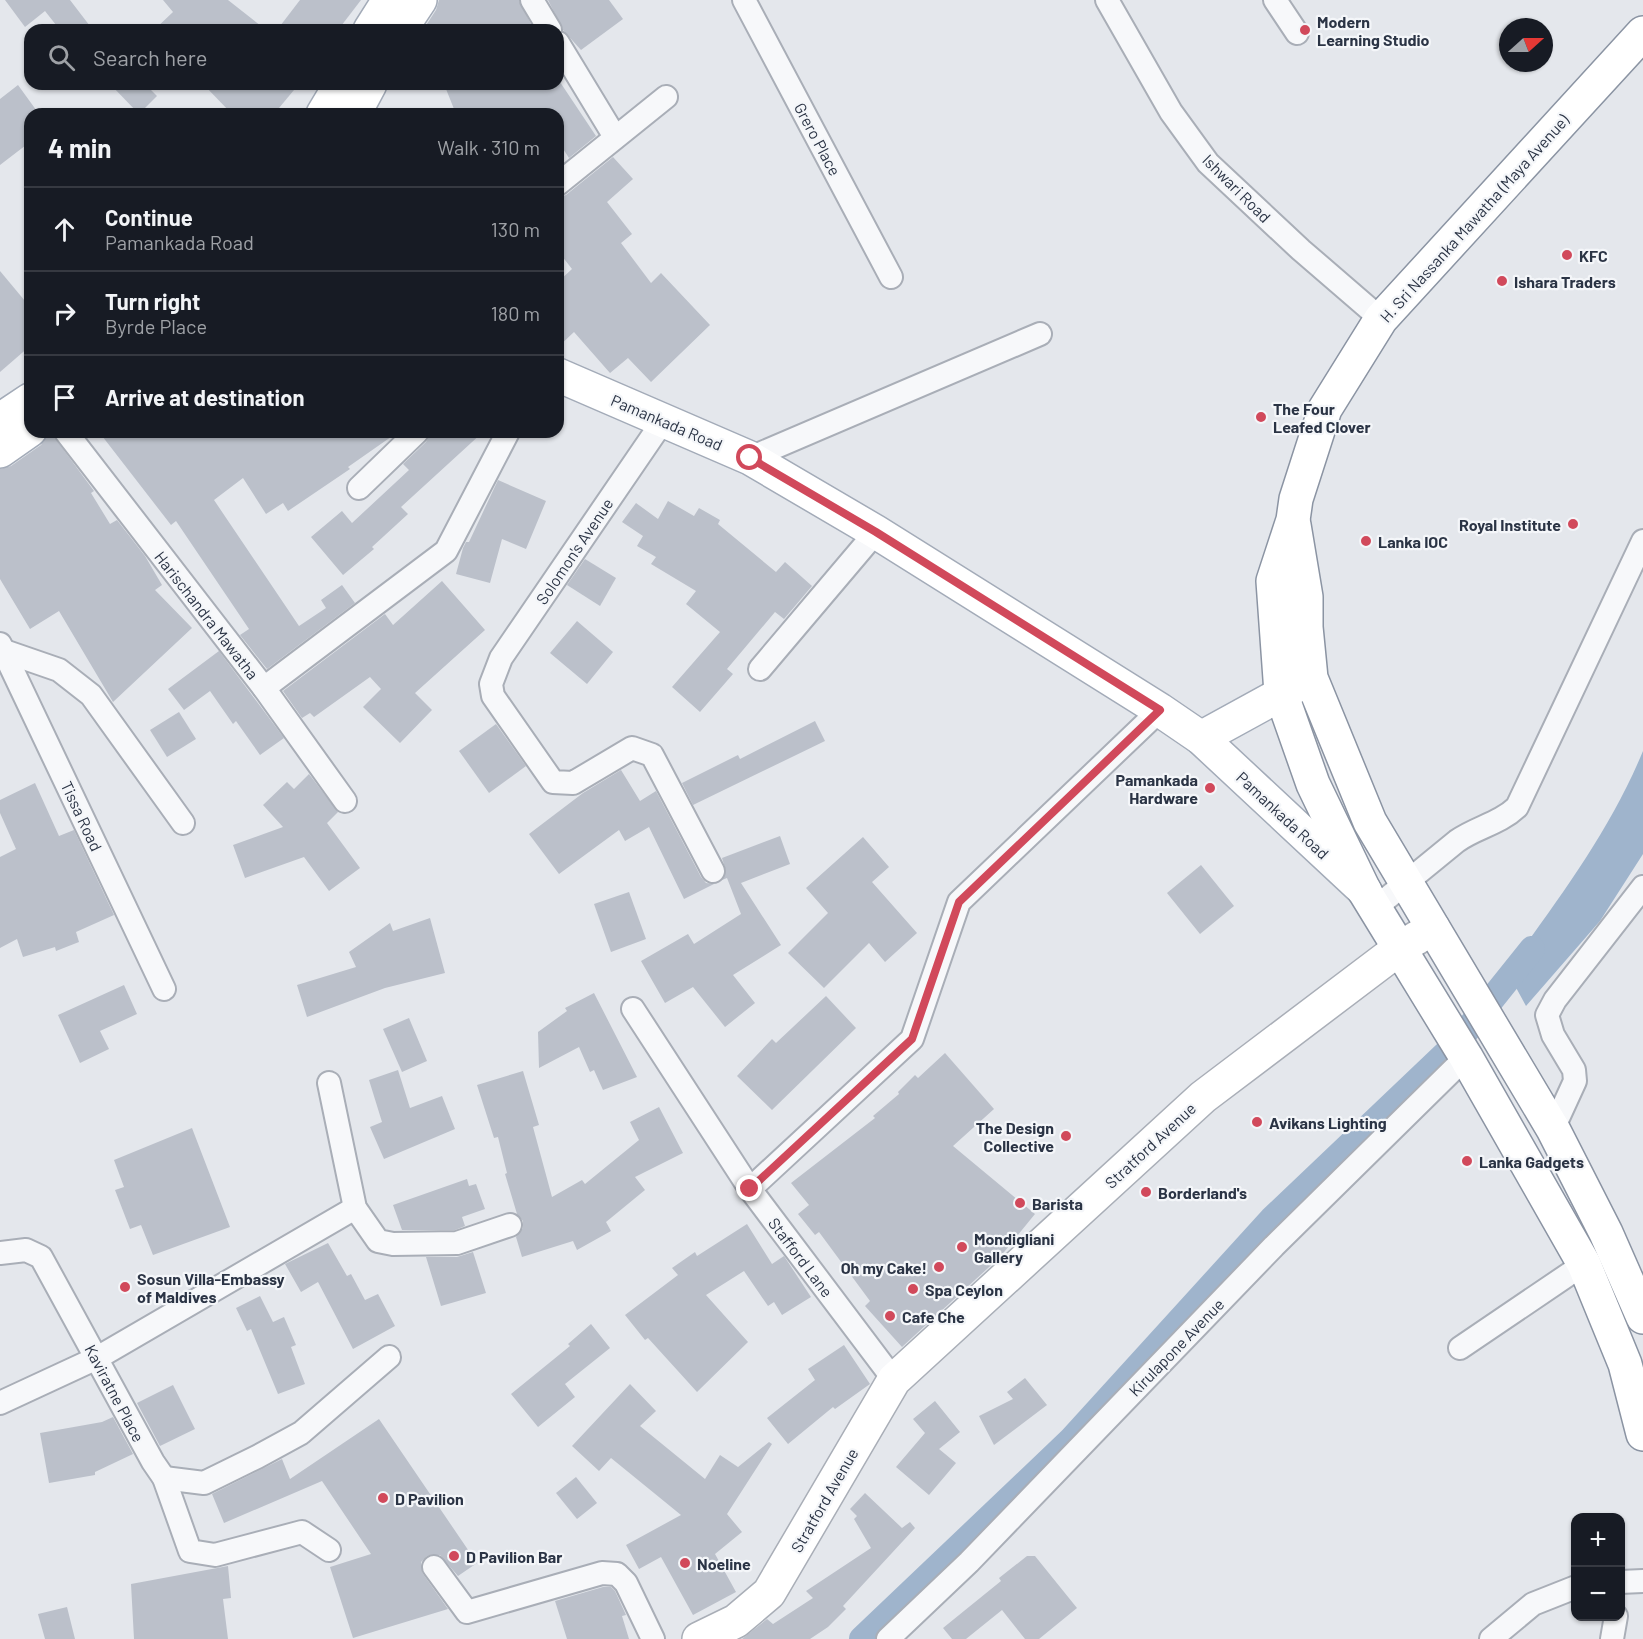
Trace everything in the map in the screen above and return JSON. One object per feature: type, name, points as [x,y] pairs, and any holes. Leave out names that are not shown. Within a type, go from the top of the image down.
[{"type":"main road","points":[[374,24],[389,0]]},
{"type":"main road","points":[[404,24],[420,0]]},
{"type":"main road","name":"H. Sri Nassanka Mawatha (Maya Avenue)","points":[[1643,33],[1381,319],[1324,409],[1296,499],[1293,520],[1273,581],[1281,693],[1313,784],[1370,900],[1466,1057],[1584,1264],[1625,1364],[1643,1434]]},
{"type":"main road","points":[[327,108],[337,90]]},
{"type":"main road","points":[[357,108],[367,90]]},
{"type":"main road","name":"Pamankada Road","points":[[564,378],[750,458],[876,532],[1160,710],[1202,738],[1370,900]]},
{"type":"main road","points":[[0,420],[24,404]]},
{"type":"main road","points":[[0,451],[24,434]]},
{"type":"main road","name":"H. Sri Nassanka Mawatha (Maya Avenue)","points":[[1293,520],[1306,597],[1306,627],[1311,678],[1370,822],[1552,1129],[1606,1233],[1643,1317]]},
{"type":"main road","points":[[1202,738],[1311,678]]},
{"type":"main road","name":"Stratford Avenue","points":[[699,1639],[736,1621],[769,1593],[894,1380],[1203,1097],[1400,948],[1433,928]]},
{"type":"street","points":[[532,0],[546,24]]},
{"type":"street","name":"Grero Place","points":[[744,0],[891,277]]},
{"type":"street","name":"Ishwari Road","points":[[1107,0],[1171,112],[1208,163],[1301,250],[1381,319]]},
{"type":"street","points":[[1275,0],[1297,33]]},
{"type":"street","points":[[564,53],[615,137]]},
{"type":"street","points":[[564,179],[666,97]]},
{"type":"street","points":[[750,458],[1040,334]]},
{"type":"street","name":"Solomon's Avenue","points":[[663,421],[501,658],[491,684],[493,696],[553,782],[573,783],[632,748],[652,755],[713,871]]},
{"type":"street","name":"Harischandra Mawatha","points":[[71,438],[264,687],[345,801]]},
{"type":"street","points":[[359,488],[411,438]]},
{"type":"street","points":[[264,687],[446,551],[505,438]]},
{"type":"street","points":[[760,669],[876,532]]},
{"type":"street","points":[[1370,900],[1407,884],[1468,833],[1505,819],[1517,807],[1643,542]]},
{"type":"street","points":[[2,648],[59,670],[91,695],[183,823]]},
{"type":"street","name":"Tissa Road","points":[[2,648],[164,989]]},
{"type":"street","points":[[750,1189],[912,1039],[959,902],[1160,710]]},
{"type":"street","points":[[1552,1129],[1575,1081],[1574,1070],[1553,1035],[1547,1015],[1555,1000],[1643,887]]},
{"type":"street","name":"Stafford Lane","points":[[633,1009],[750,1189],[894,1380]]},
{"type":"street","name":"Kirulapone Avenue","points":[[888,1639],[969,1562],[1274,1246],[1466,1057]]},
{"type":"street","points":[[329,1083],[355,1208],[378,1241],[393,1244],[457,1243],[510,1225]]},
{"type":"street","points":[[0,1403],[97,1358],[355,1208]]},
{"type":"street","name":"Kaviratne Place","points":[[0,1253],[26,1250],[41,1257],[153,1462],[165,1478],[190,1551],[215,1555],[302,1532],[329,1550]]},
{"type":"street","points":[[1460,1348],[1584,1264]]},
{"type":"street","points":[[165,1478],[204,1483],[257,1457],[301,1432],[390,1357]]},
{"type":"street","points":[[434,1567],[467,1612],[602,1573],[617,1574],[626,1583],[652,1639]]},
{"type":"street","points":[[1491,1639],[1533,1604],[1571,1589]]},
{"type":"street","points":[[1612,1639],[1615,1621]]},
{"type":"water","points":[[1643,751],[1643,854],[1600,921],[1526,1006],[1507,971],[1598,838],[1615,810]]},
{"type":"building","points":[[5,0],[70,0],[88,24],[55,24],[45,11],[24,26]]},
{"type":"building","points":[[163,0],[228,0],[258,24],[160,24],[173,12]]},
{"type":"building","points":[[300,0],[361,0],[343,24],[282,24]]},
{"type":"building","points":[[439,0],[519,0],[531,24],[427,24],[436,10]]},
{"type":"building","points":[[548,0],[609,0],[623,19],[581,50],[564,31],[564,24],[560,24]]},
{"type":"building","points":[[18,85],[35,108],[24,108],[24,147],[0,165],[0,99]]},
{"type":"building","points":[[564,88],[596,136],[569,158],[564,150],[564,108],[454,108],[446,90],[564,90]]},
{"type":"building","points":[[116,90],[151,90],[157,96],[145,108],[133,108]]},
{"type":"building","points":[[209,90],[294,90],[279,108],[226,108]]},
{"type":"building","points":[[613,157],[633,179],[607,202],[632,234],[621,243],[651,283],[661,273],[710,325],[651,382],[628,358],[610,373],[574,332],[564,341],[564,276],[572,269],[564,259],[564,196]]},
{"type":"building","points":[[0,271],[24,300],[24,351],[0,372]]},
{"type":"building","points":[[46,438],[55,438],[94,491],[91,493],[110,524],[117,520],[145,556],[162,585],[155,590],[192,628],[113,702],[59,611],[30,629],[0,579],[0,469],[11,466],[41,445]]},
{"type":"building","points":[[104,438],[389,438],[348,467],[350,469],[288,511],[283,503],[266,514],[243,478],[214,500],[299,626],[326,608],[321,600],[342,585],[355,603],[267,669],[240,635],[249,629],[176,521],[171,525]]},
{"type":"building","points":[[428,438],[476,438],[401,507],[408,514],[372,547],[374,549],[343,575],[311,537],[342,511],[352,523],[409,470],[403,464]]},
{"type":"building","points":[[498,480],[546,501],[526,549],[502,539],[490,583],[456,574],[463,548],[466,542],[469,542]]},
{"type":"building","points":[[668,501],[694,516],[699,508],[720,520],[718,524],[776,572],[785,562],[812,586],[784,619],[775,612],[727,669],[733,674],[700,712],[672,687],[720,632],[686,604],[696,591],[651,564],[656,557],[637,546],[643,536],[622,522],[636,503],[658,519]]},
{"type":"building","points":[[585,559],[616,578],[600,606],[567,585]]},
{"type":"building","points":[[442,581],[485,630],[415,693],[432,710],[400,743],[363,707],[381,689],[370,677],[314,717],[310,713],[302,718],[283,691],[385,614],[393,625]]},
{"type":"building","points":[[577,621],[613,652],[587,684],[550,653]]},
{"type":"building","points":[[219,651],[284,738],[260,755],[236,721],[233,724],[210,691],[184,710],[168,689]]},
{"type":"building","points":[[179,712],[196,739],[167,757],[150,730]]},
{"type":"building","points":[[815,721],[825,741],[693,805],[682,783],[738,755],[740,759]]},
{"type":"building","points":[[496,724],[526,766],[489,793],[459,751]]},
{"type":"building","points":[[621,770],[640,801],[656,791],[701,877],[706,883],[714,884],[684,899],[649,827],[625,841],[619,830],[559,874],[529,834],[583,793]]},
{"type":"building","points":[[309,774],[338,812],[327,823],[360,868],[329,891],[304,857],[245,878],[233,845],[283,827],[263,805],[287,782],[294,789]]},
{"type":"building","points":[[35,783],[59,836],[74,830],[114,915],[76,932],[79,942],[56,951],[55,947],[23,957],[17,939],[0,948],[0,857],[16,849],[0,813],[0,800]]},
{"type":"building","points":[[780,836],[790,864],[741,883],[781,945],[733,975],[755,1003],[725,1027],[693,987],[665,1003],[641,961],[688,934],[694,944],[741,914],[727,878],[722,880],[726,871],[722,858]]},
{"type":"building","points":[[863,837],[889,867],[872,882],[917,933],[885,962],[869,943],[824,988],[788,953],[828,913],[806,888]]},
{"type":"building","points":[[1201,865],[1234,906],[1200,934],[1167,893]]},
{"type":"building","points":[[629,892],[646,939],[611,952],[594,904]]},
{"type":"building","points":[[430,918],[445,973],[385,988],[307,1017],[297,985],[356,967],[349,952],[390,923],[393,931]]},
{"type":"building","points":[[124,985],[137,1014],[100,1031],[109,1049],[80,1063],[58,1015]]},
{"type":"building","points":[[594,993],[637,1077],[603,1090],[594,1070],[590,1072],[579,1047],[539,1068],[538,1032],[567,1011],[565,1008]]},
{"type":"building","points":[[826,996],[856,1028],[772,1110],[737,1076],[772,1039],[776,1043]]},
{"type":"building","points":[[409,1018],[427,1061],[402,1072],[383,1029]]},
{"type":"building","points":[[945,1053],[994,1109],[953,1146],[1035,1214],[1000,1257],[902,1347],[865,1306],[870,1301],[819,1232],[815,1235],[798,1214],[809,1205],[791,1183],[875,1118],[873,1116],[899,1094],[898,1092],[915,1075],[918,1078]]},
{"type":"building","points":[[398,1070],[410,1108],[442,1096],[455,1129],[384,1159],[370,1127],[382,1122],[369,1080]]},
{"type":"building","points":[[523,1071],[539,1125],[533,1127],[552,1197],[582,1180],[585,1184],[639,1140],[630,1122],[659,1107],[683,1153],[635,1177],[645,1190],[606,1222],[611,1231],[577,1250],[573,1241],[522,1257],[516,1237],[523,1228],[523,1221],[517,1214],[505,1174],[507,1173],[498,1137],[494,1138],[477,1085]]},
{"type":"building","points":[[192,1128],[230,1227],[153,1255],[141,1225],[130,1229],[115,1190],[124,1187],[114,1160]]},
{"type":"building","points":[[467,1179],[469,1186],[476,1184],[485,1209],[462,1217],[465,1226],[455,1230],[402,1230],[393,1205]]},
{"type":"building","points":[[747,1224],[772,1264],[784,1256],[811,1297],[782,1315],[774,1302],[768,1306],[744,1271],[706,1295],[748,1342],[697,1392],[648,1338],[645,1340],[625,1315],[678,1275],[672,1268],[695,1252],[697,1256]]},
{"type":"building","points":[[328,1243],[347,1276],[351,1274],[365,1300],[378,1294],[395,1326],[353,1349],[318,1282],[301,1292],[285,1264]]},
{"type":"building","points":[[473,1252],[486,1293],[441,1306],[426,1257],[457,1257]]},
{"type":"building","points":[[260,1296],[273,1322],[284,1317],[296,1345],[291,1347],[305,1384],[278,1394],[251,1329],[247,1331],[236,1308]]},
{"type":"building","points":[[591,1324],[610,1348],[565,1384],[575,1397],[538,1427],[511,1394],[570,1346],[568,1344]]},
{"type":"building","points":[[844,1345],[870,1384],[835,1409],[833,1407],[788,1444],[767,1418],[815,1380],[808,1369]]},
{"type":"building","points":[[1025,1378],[1047,1405],[994,1445],[979,1416],[1013,1399],[1007,1392]]},
{"type":"building","points":[[630,1384],[656,1411],[640,1426],[705,1479],[720,1455],[738,1467],[769,1442],[772,1444],[727,1514],[742,1532],[715,1554],[736,1592],[693,1615],[661,1557],[639,1569],[626,1545],[681,1515],[611,1458],[599,1471],[572,1446]]},
{"type":"building","points":[[173,1385],[195,1429],[160,1446],[137,1403]]},
{"type":"building","points":[[935,1401],[960,1432],[939,1449],[956,1463],[929,1495],[896,1467],[925,1433],[913,1419]]},
{"type":"building","points":[[113,1417],[133,1454],[95,1472],[95,1475],[49,1483],[40,1433],[102,1422]]},
{"type":"building","points":[[379,1419],[477,1563],[458,1576],[440,1555],[427,1556],[421,1562],[423,1574],[448,1609],[353,1638],[330,1567],[371,1554],[322,1481],[224,1523],[212,1494],[282,1459],[290,1479]]},
{"type":"building","points":[[576,1477],[597,1503],[577,1519],[556,1493]]},
{"type":"building","points":[[865,1493],[902,1528],[910,1522],[915,1528],[843,1606],[846,1609],[828,1627],[810,1639],[742,1639],[767,1619],[773,1624],[813,1598],[806,1591],[871,1548],[854,1519],[857,1516],[850,1509]]},
{"type":"building","points":[[1027,1556],[1035,1556],[1077,1608],[1039,1639],[1025,1639],[1002,1610],[966,1639],[952,1639],[943,1628],[1001,1581],[999,1578]]},
{"type":"building","points":[[228,1566],[231,1598],[223,1599],[228,1639],[134,1639],[131,1584]]},
{"type":"building","points":[[603,1587],[611,1587],[615,1591],[626,1615],[622,1616],[629,1639],[567,1639],[555,1601]]},
{"type":"building","points":[[67,1607],[75,1639],[45,1639],[38,1614]]},
{"type":"waterway","points":[[862,1639],[1071,1440],[1272,1219],[1456,1044],[1532,949]]},
{"type":"place","name":"Modern Learning Studio","points":[[1305,30]]},
{"type":"place","name":"KFC","points":[[1567,255]]},
{"type":"place","name":"Ishara Traders","points":[[1502,281]]},
{"type":"place","name":"The Four Leafed Clover","points":[[1261,417]]},
{"type":"place","name":"Royal Institute","points":[[1573,524]]},
{"type":"place","name":"Lanka IOC","points":[[1366,541]]},
{"type":"place","name":"Pamankada Hardware","points":[[1210,788]]},
{"type":"place","name":"Avikans Lighting","points":[[1257,1122]]},
{"type":"place","name":"The Design Collective","points":[[1066,1136]]},
{"type":"place","name":"Lanka Gadgets","points":[[1467,1161]]},
{"type":"place","name":"Borderland's","points":[[1146,1192]]},
{"type":"place","name":"Barista","points":[[1020,1203]]},
{"type":"place","name":"Mondigliani Gallery","points":[[962,1247]]},
{"type":"place","name":"Oh my Cake!","points":[[939,1267]]},
{"type":"place","name":"Sosun Villa-Embassy of Maldives","points":[[125,1287]]},
{"type":"place","name":"Spa Ceylon","points":[[913,1289]]},
{"type":"place","name":"Cafe Che","points":[[890,1316]]},
{"type":"place","name":"D Pavilion","points":[[383,1498]]},
{"type":"place","name":"D Pavilion Bar","points":[[454,1556]]},
{"type":"place","name":"Noeline","points":[[685,1563]]},
{"type":"route","points":[[750,458],[876,532],[1160,710],[959,902],[912,1039],[750,1189]]}]
